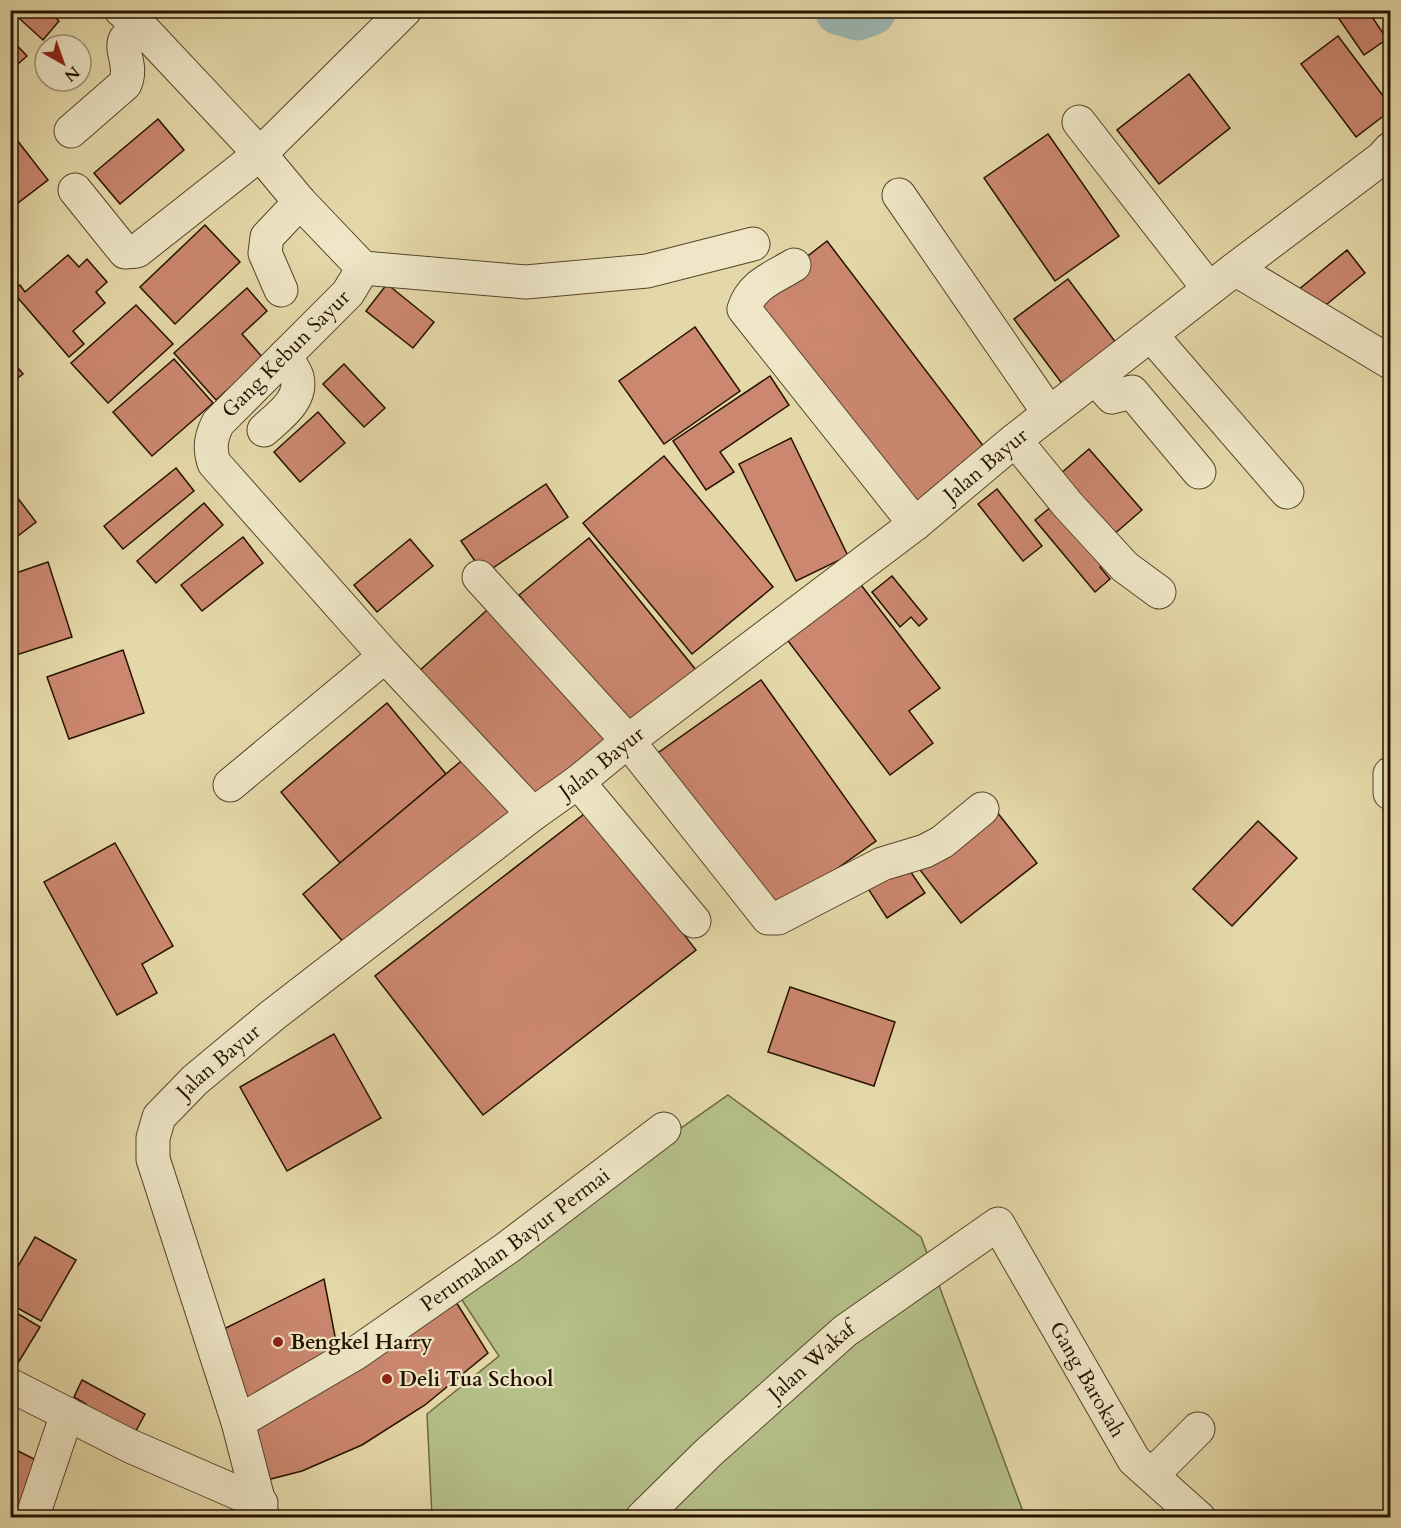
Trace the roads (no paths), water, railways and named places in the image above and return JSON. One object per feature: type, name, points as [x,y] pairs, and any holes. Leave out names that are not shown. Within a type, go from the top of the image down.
[{"type":"street","points":[[75,190],[125,252],[137,251],[260,154],[405,10]]},
{"type":"street","points":[[71,131],[125,84],[128,77],[128,64],[124,49],[130,18]]},
{"type":"street","name":"Gang Kebun Sayur","points":[[130,18],[260,154],[300,202],[363,268],[348,293],[218,423],[210,442],[210,452],[214,463],[386,656],[533,814]]},
{"type":"street","points":[[1079,122],[1209,289]]},
{"type":"street","name":"Jalan Bayur","points":[[262,1510],[238,1422],[153,1159],[153,1138],[159,1117],[195,1080],[273,1015],[533,814],[578,782],[628,741],[915,524],[1049,413],[1382,158],[1390,149]]},
{"type":"street","points":[[899,195],[1049,413]]},
{"type":"street","points":[[281,290],[265,253],[267,237],[300,202]]},
{"type":"street","points":[[363,268],[526,282],[647,271],[753,244]]},
{"type":"street","points":[[794,265],[756,288],[748,297],[744,309],[915,524]]},
{"type":"street","points":[[1235,269],[1390,362]]},
{"type":"street","points":[[1151,335],[1287,492]]},
{"type":"street","points":[[264,430],[294,402],[298,388],[297,376],[285,356]]},
{"type":"street","points":[[1095,378],[1112,397],[1132,392],[1199,472]]},
{"type":"street","points":[[1015,440],[1068,505],[1125,567],[1159,591]]},
{"type":"street","points":[[479,577],[628,741],[768,918],[773,919],[882,864],[925,851],[942,842],[982,809]]},
{"type":"street","points":[[230,784],[386,656]]},
{"type":"street","points":[[1390,774],[1390,793]]},
{"type":"street","points":[[578,782],[694,921]]},
{"type":"street","name":"Perumahan Bayur Permai","points":[[238,1422],[366,1346],[507,1248],[664,1129]]},
{"type":"street","name":"Gang Barokah","points":[[998,1224],[1134,1460],[1199,1518]]},
{"type":"street","name":"Jalan Wakaf","points":[[642,1518],[708,1453],[845,1331],[998,1224]]},
{"type":"street","points":[[10,1385],[262,1510]]},
{"type":"street","points":[[32,1518],[67,1414]]},
{"type":"street","points":[[1152,1475],[1198,1429]]},
{"type":"waterway","points":[[840,10],[858,15],[871,10]]},
{"type":"place","name":"Bengkel Harry","points":[[278,1342]]},
{"type":"place","name":"Deli Tua School","points":[[387,1379]]}]
